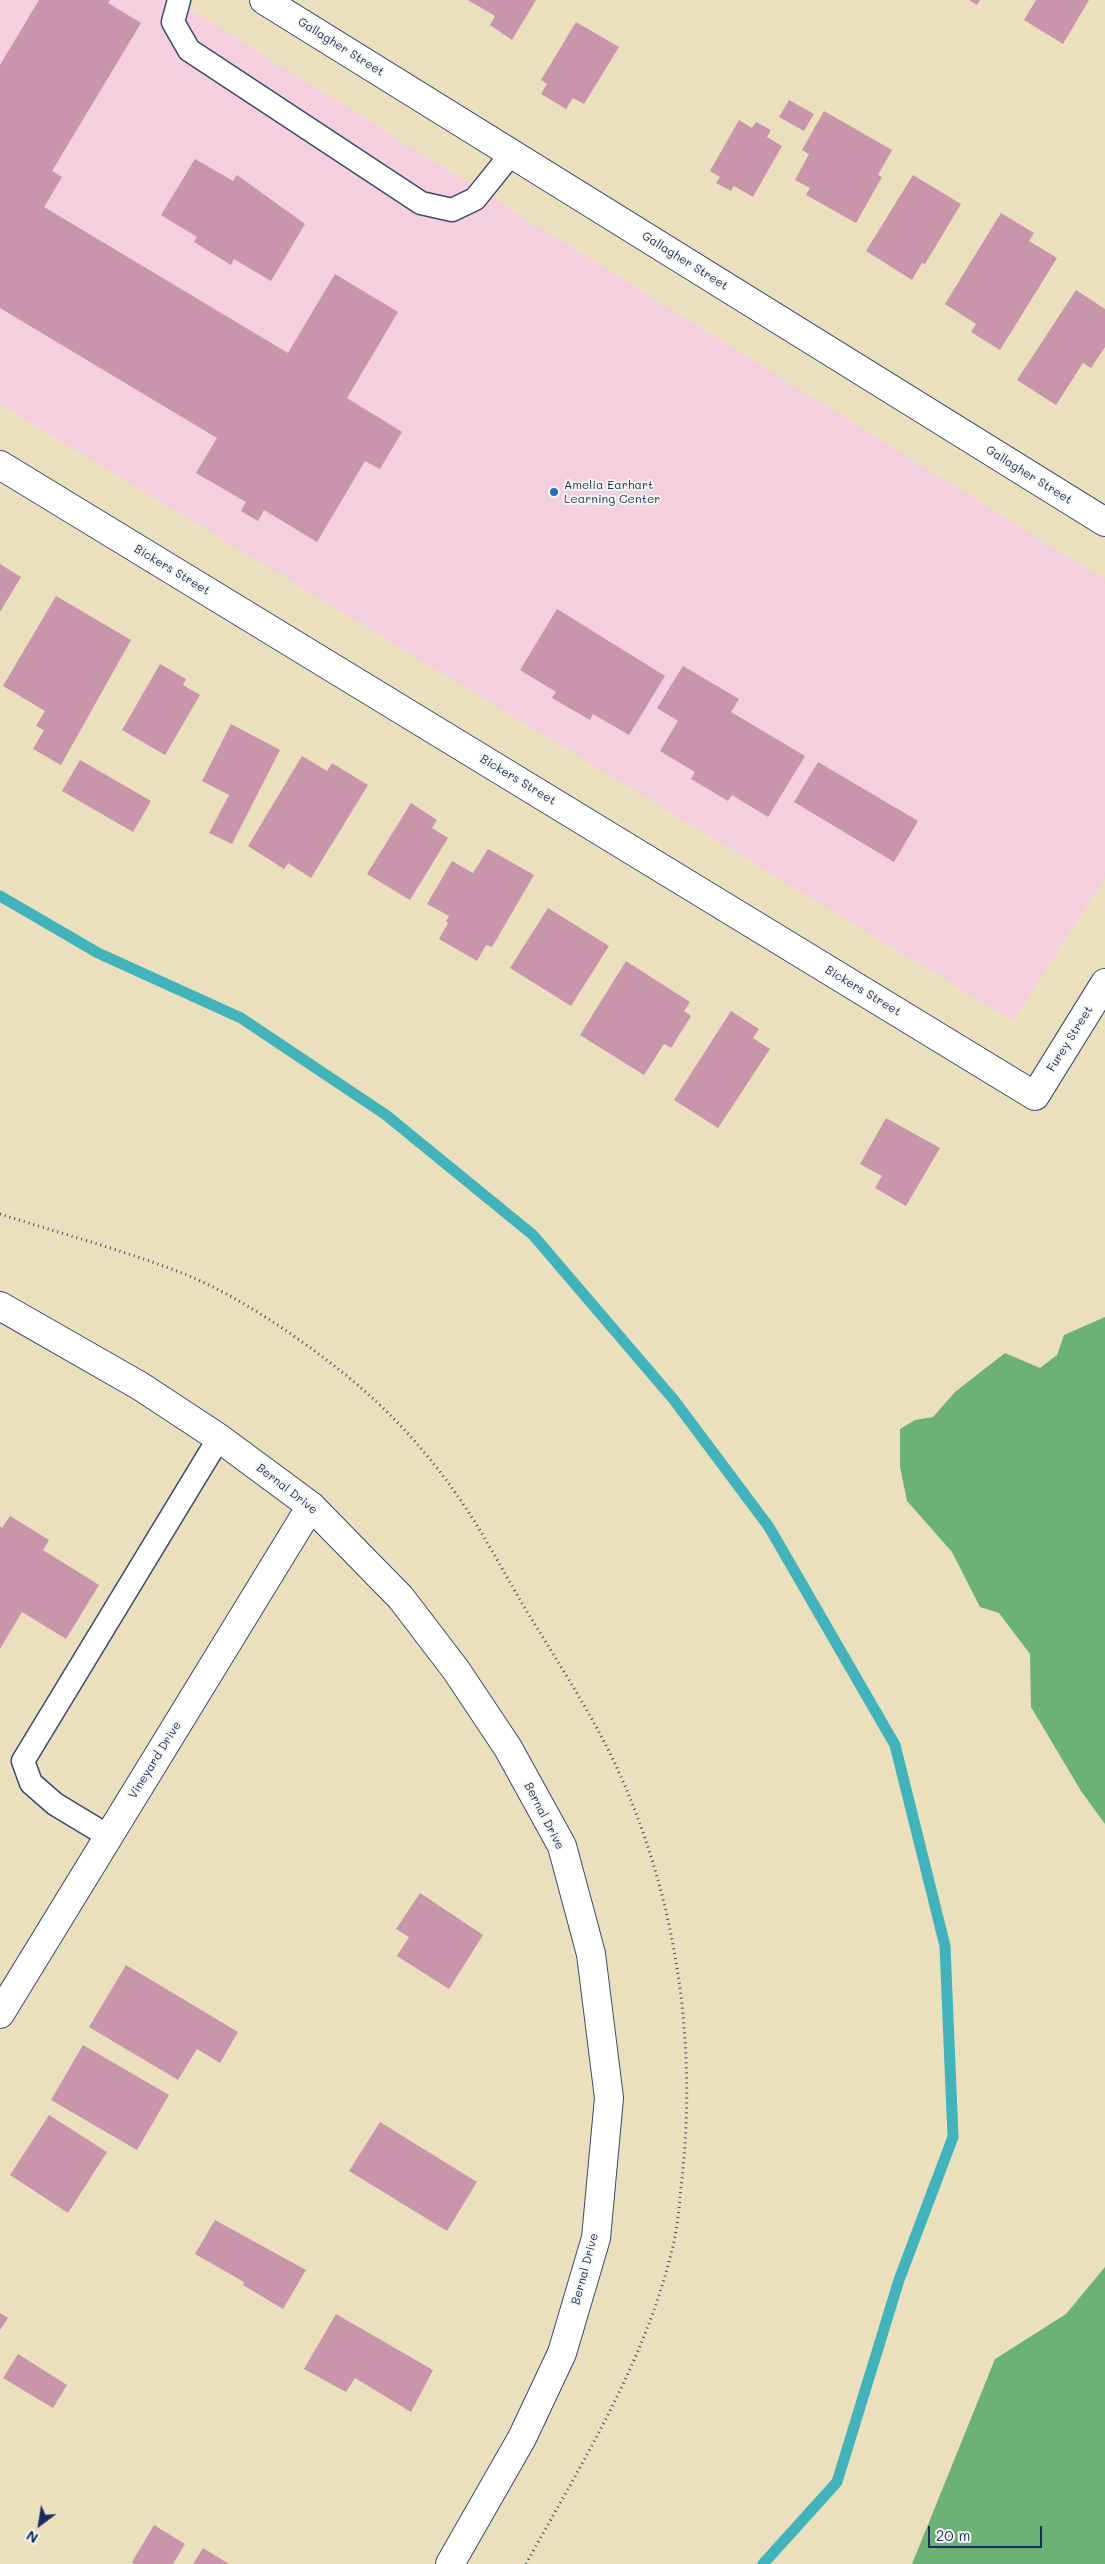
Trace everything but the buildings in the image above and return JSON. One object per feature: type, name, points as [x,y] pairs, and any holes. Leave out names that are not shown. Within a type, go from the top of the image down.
[{"type":"street","name":"Gallagher Street","points":[[264,0],[1105,522]]},
{"type":"street","name":"Bickers Street","points":[[0,465],[1035,1096]]},
{"type":"street","name":"Furey Street","points":[[1035,1096],[1105,983]]},
{"type":"street","name":"Bernal Drive","points":[[0,1306],[140,1386],[219,1438],[312,1506],[402,1598],[456,1670],[508,1748],[562,1846],[592,1964],[609,2098],[596,2238],[562,2353],[522,2438],[450,2564]]},
{"type":"street","name":"Vineyard Drive","points":[[0,2014],[312,1506]]},
{"type":"lane","points":[[179,0],[173,22],[189,50],[421,203],[452,210],[475,199],[512,153]]},
{"type":"lane","points":[[108,1836],[49,1798],[32,1783],[23,1762],[219,1438]]},
{"type":"shaded area","name":"Amelia Earhart Learning Center","points":[[0,0],[175,0],[1105,580],[1105,877],[1013,1021],[0,404]]},
{"type":"green space","points":[[1105,1317],[1105,1824],[1081,1791],[1031,1707],[1030,1654],[999,1613],[980,1607],[952,1552],[907,1501],[900,1467],[900,1429],[915,1420],[933,1417],[955,1392],[1005,1353],[1040,1368],[1057,1355],[1064,1335]]},
{"type":"green space","points":[[1105,2267],[1105,2564],[912,2564],[995,2359],[1066,2314]]},
{"type":"waterway","points":[[0,896],[98,953],[241,1018],[386,1115],[533,1235],[674,1400],[769,1527],[895,1745],[945,1946],[953,2137],[899,2280],[837,2482],[763,2564]]},
{"type":"place","name":"Amelia Earhart Learning Center","points":[[554,492]]}]
